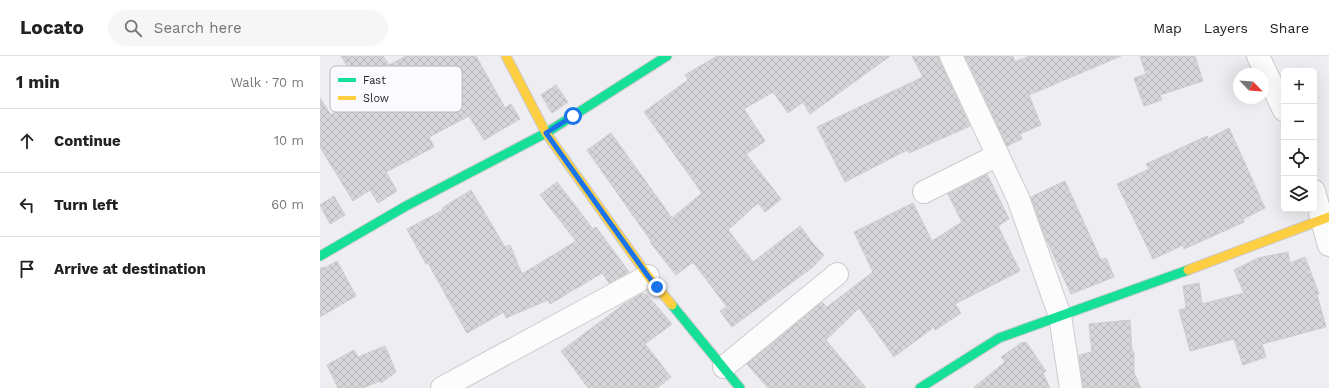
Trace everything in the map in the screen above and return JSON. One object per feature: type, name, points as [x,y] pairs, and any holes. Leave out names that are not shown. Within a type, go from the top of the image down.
[{"type":"street","points":[[506,56],[546,133],[648,276],[724,366],[740,388]]},
{"type":"street","points":[[320,256],[406,206],[546,133],[668,56]]},
{"type":"street","points":[[951,56],[1018,198],[1060,316],[1071,388]]},
{"type":"street","points":[[1258,56],[1281,104]]},
{"type":"street","points":[[924,192],[998,155]]},
{"type":"street","points":[[1317,198],[1326,219],[1329,245]]},
{"type":"street","points":[[920,388],[999,338],[1179,274],[1326,219]]},
{"type":"street","points":[[724,366],[837,274]]},
{"type":"street","points":[[442,388],[648,276]]},
{"type":"building","points":[[341,56],[383,56],[389,65],[406,56],[476,56],[505,108],[511,104],[520,119],[484,140],[469,116],[429,137],[434,147],[386,172],[397,191],[378,203],[370,190],[353,201],[320,147],[320,98],[331,115],[336,112],[462,112],[462,66],[347,66]]},
{"type":"building","points":[[717,56],[890,56],[810,114],[803,102],[788,113],[773,92],[744,109],[765,141],[746,154],[781,199],[765,212],[758,203],[728,230],[753,262],[800,226],[824,255],[813,267],[732,327],[720,311],[727,307],[693,262],[676,275],[650,242],[651,241],[587,150],[611,133],[672,218],[702,193],[644,112],[688,80],[685,75]]},
{"type":"building","points":[[912,56],[939,56],[970,126],[909,153],[907,150],[845,182],[817,127],[923,77]]},
{"type":"building","points":[[965,56],[1013,56],[1015,62],[1029,56],[1121,56],[1029,95],[1041,125],[1020,134],[1022,139],[1007,146]]},
{"type":"building","points":[[1140,56],[1195,56],[1203,81],[1160,95],[1162,100],[1144,106],[1134,78],[1146,74]]},
{"type":"building","points":[[556,85],[568,102],[552,113],[541,95]]},
{"type":"building","points":[[1229,128],[1265,208],[1243,219],[1244,222],[1184,249],[1183,245],[1153,259],[1117,184],[1149,169],[1146,164],[1207,136],[1208,139]]},
{"type":"building","points":[[987,174],[1009,219],[998,226],[1020,271],[955,304],[961,313],[935,330],[934,327],[894,357],[859,308],[826,340],[866,388],[768,388],[747,364],[822,302],[827,307],[873,272],[854,232],[913,203],[932,241],[962,222],[948,194]]},
{"type":"building","points":[[1065,181],[1101,260],[1106,258],[1114,277],[1071,294],[1043,232],[1031,197]]},
{"type":"building","points":[[557,182],[593,229],[596,227],[629,272],[609,283],[602,273],[550,304],[548,300],[506,318],[504,312],[467,333],[407,229],[443,210],[442,208],[471,190],[505,247],[510,245],[522,274],[576,241],[540,195]]},
{"type":"building","points":[[334,196],[345,215],[330,224],[320,205]]},
{"type":"building","points":[[1288,252],[1290,263],[1305,257],[1319,294],[1317,295],[1326,327],[1262,344],[1266,357],[1243,365],[1234,339],[1190,351],[1179,310],[1186,308],[1183,286],[1199,283],[1202,304],[1244,293],[1234,270],[1258,258]]},
{"type":"building","points":[[337,261],[356,296],[320,317],[320,268],[326,267]]},
{"type":"building","points":[[643,293],[645,295],[646,294],[672,324],[645,344],[671,377],[657,388],[588,388],[561,351],[624,304]]},
{"type":"building","points":[[1130,320],[1132,352],[1134,352],[1134,373],[1141,388],[1083,388],[1079,355],[1092,352],[1089,324]]},
{"type":"building","points":[[1026,342],[1046,371],[1043,373],[1050,388],[973,388],[1005,362],[1001,357],[1021,343]]},
{"type":"building","points":[[385,346],[396,372],[381,383],[380,381],[363,388],[338,388],[327,365],[354,350],[358,357]]},
{"type":"traffic: fast","points":[[320,256],[406,206],[546,133],[667,56]]},
{"type":"traffic: fast","points":[[920,388],[999,338],[1188,270]]},
{"type":"traffic: fast","points":[[672,305],[740,388]]},
{"type":"traffic: slow","points":[[506,56],[546,133],[648,276],[672,305]]},
{"type":"traffic: slow","points":[[1188,270],[1329,217]]},
{"type":"route","points":[[573,116],[546,133],[657,287]]}]
